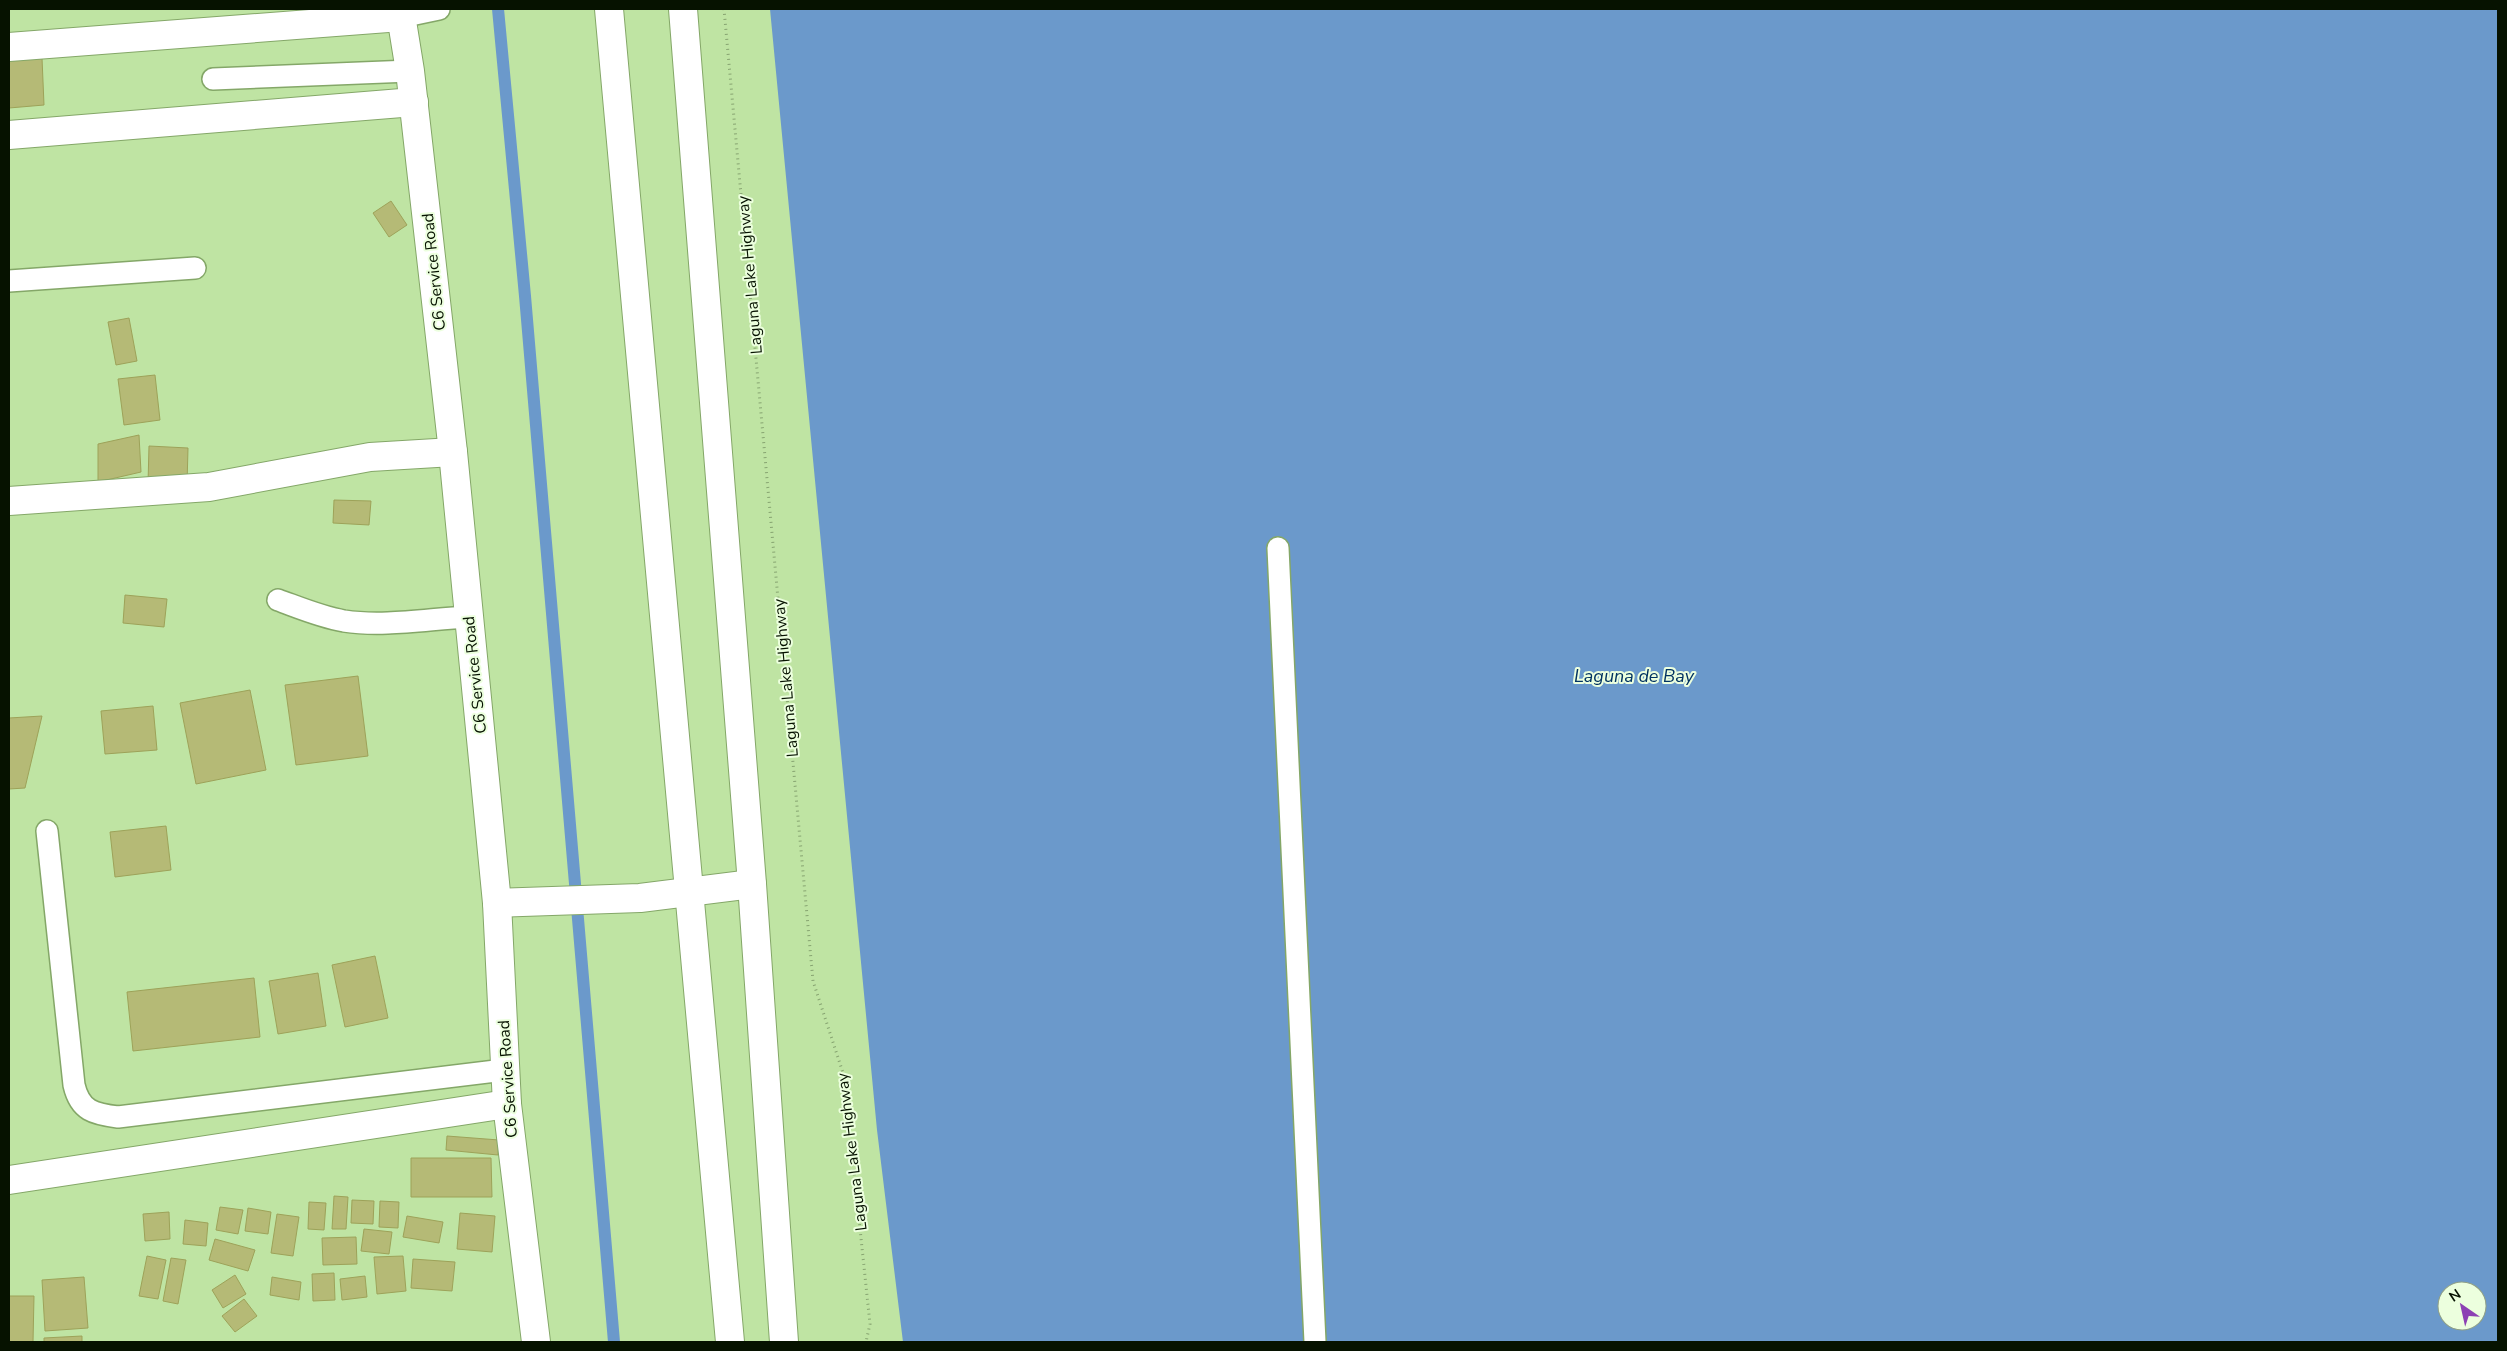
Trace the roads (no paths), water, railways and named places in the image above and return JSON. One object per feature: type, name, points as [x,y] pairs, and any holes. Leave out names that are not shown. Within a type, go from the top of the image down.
[{"type":"street","points":[[609,9],[730,1342]]},
{"type":"street","points":[[683,9],[752,884],[784,1342]]},
{"type":"street","points":[[9,48],[400,13]]},
{"type":"street","name":"C6 Service Road","points":[[400,13],[414,102],[453,452],[497,903],[507,1104],[536,1342]]},
{"type":"street","points":[[9,134],[414,102]]},
{"type":"street","points":[[9,501],[209,487],[370,457],[453,452]]},
{"type":"street","points":[[497,903],[640,898],[752,884]]},
{"type":"street","points":[[9,1180],[507,1104]]},
{"type":"lane","points":[[400,13],[439,9]]},
{"type":"lane","points":[[213,79],[410,71]]},
{"type":"lane","points":[[9,281],[195,268]]},
{"type":"lane","points":[[1278,548],[1315,1342]]},
{"type":"lane","points":[[278,600],[318,615],[345,621],[372,622],[468,617]]},
{"type":"lane","points":[[47,832],[74,1085],[78,1099],[95,1114],[118,1117],[504,1070]]},
{"type":"water","name":"Laguna de Bay","points":[[770,9],[2498,9],[2498,1342],[903,1342],[877,1130]]},
{"type":"waterway","points":[[498,9],[525,296],[614,1342]]}]
